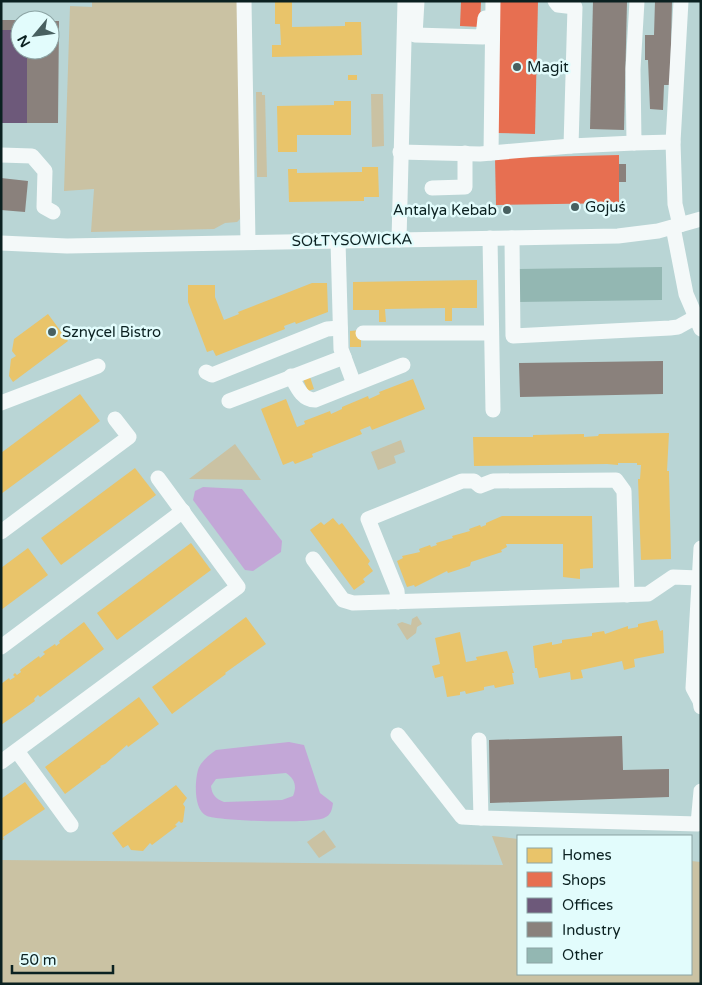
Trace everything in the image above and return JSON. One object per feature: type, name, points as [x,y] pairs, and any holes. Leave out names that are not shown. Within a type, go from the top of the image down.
[{"type":"street","points":[[244,1],[248,242]]},
{"type":"street","points":[[399,240],[405,1]]},
{"type":"street","points":[[417,1],[415,35],[483,37],[487,1]]},
{"type":"street","points":[[491,153],[493,1]]},
{"type":"street","points":[[555,1],[558,4],[575,7],[571,146]]},
{"type":"street","points":[[634,143],[633,69],[637,1]]},
{"type":"street","points":[[512,238],[514,336],[670,328],[698,323],[682,278],[675,204],[673,142],[681,1]]},
{"type":"street","points":[[400,152],[491,153],[571,146],[673,142]]},
{"type":"street","points":[[432,188],[466,187],[464,153]]},
{"type":"street","points":[[1,155],[32,156],[45,171],[44,208],[53,212]]},
{"type":"street","name":"SOŁTYSOWICKA","points":[[1,243],[67,246],[618,236],[677,226],[701,218]]},
{"type":"street","points":[[490,238],[493,410]]},
{"type":"street","points":[[338,241],[341,349],[354,384]]},
{"type":"street","points":[[206,372],[212,375],[327,329],[340,328]]},
{"type":"street","points":[[363,333],[491,333]]},
{"type":"street","points":[[229,401],[344,357]]},
{"type":"street","points":[[291,376],[302,394],[308,400],[315,400],[403,365]]},
{"type":"street","points":[[1,403],[98,366]]},
{"type":"street","points":[[1,532],[129,438],[115,419]]},
{"type":"street","points":[[1,762],[238,587],[158,478]]},
{"type":"street","points":[[398,602],[397,591],[368,519],[462,481],[470,480],[480,486],[493,481],[616,480],[624,491],[627,595]]},
{"type":"street","points":[[1,647],[183,511]]},
{"type":"street","points":[[701,548],[693,688],[701,707]]},
{"type":"street","points":[[313,558],[347,603],[648,594],[673,577],[699,578]]},
{"type":"street","points":[[398,734],[462,817],[698,824],[701,790]]},
{"type":"street","points":[[479,740],[482,818]]},
{"type":"street","points":[[16,751],[72,825]]},
{"type":"shaded area","points":[[92,1],[239,1],[240,219],[237,222],[225,223],[214,229],[91,232],[94,189],[64,191],[70,6],[92,7]]},
{"type":"shaded area","points":[[256,92],[262,92],[262,95],[265,95],[267,177],[257,177]]},
{"type":"shaded area","points":[[371,94],[383,94],[384,146],[372,147]]},
{"type":"shaded area","points":[[401,440],[405,452],[394,456],[396,463],[378,470],[371,452]]},
{"type":"shaded area","points":[[235,444],[261,480],[189,479]]},
{"type":"shaded area","points":[[203,487],[242,489],[282,541],[281,552],[253,571],[245,570],[193,500],[195,491]]},
{"type":"shaded area","points":[[417,616],[422,624],[417,627],[416,633],[407,640],[397,624],[402,622],[411,625],[412,619]]},
{"type":"shaded area","points":[[289,742],[304,745],[320,793],[333,803],[331,812],[324,818],[302,821],[246,820],[207,816],[202,813],[197,802],[197,775],[203,761],[216,750]],"holes":[[[286,773],[295,786],[293,796],[282,800],[224,802],[219,800],[212,792],[211,786],[216,779]]]},
{"type":"shaded area","points":[[324,830],[336,847],[319,858],[307,842]]},
{"type":"shaded area","points":[[492,836],[517,839],[517,975],[692,975],[692,861],[701,862],[701,984],[1,984],[1,860],[503,865]]},
{"type":"building: Homes","points":[[275,1],[292,1],[292,27],[345,26],[345,22],[361,22],[362,55],[272,57],[272,45],[281,45],[280,24],[275,24]]},
{"type":"building: Homes","points":[[348,75],[357,75],[357,80],[348,80]]},
{"type":"building: Homes","points":[[334,101],[351,101],[351,135],[297,135],[297,152],[278,152],[277,106],[334,105]]},
{"type":"building: Homes","points":[[362,167],[378,167],[379,197],[364,197],[364,201],[289,202],[288,169],[297,169],[297,173],[362,172]]},
{"type":"building: Homes","points":[[477,280],[477,308],[452,308],[452,321],[445,321],[445,308],[385,309],[386,322],[379,322],[379,310],[353,310],[353,282]]},
{"type":"building: Homes","points":[[312,283],[327,283],[328,312],[296,324],[295,322],[284,326],[285,329],[216,356],[213,350],[207,352],[188,302],[188,285],[215,285],[215,297],[224,320],[239,314],[238,312]]},
{"type":"building: Homes","points":[[48,314],[68,341],[13,382],[9,376],[11,359],[16,356],[12,351],[14,339]]},
{"type":"building: Homes","points":[[361,330],[361,347],[350,347],[350,331]]},
{"type":"building: Homes","points":[[310,377],[314,389],[308,391],[303,379]]},
{"type":"building: Homes","points":[[413,379],[425,409],[372,430],[370,426],[360,430],[362,434],[312,454],[313,457],[295,464],[293,461],[283,465],[261,409],[286,399],[297,427],[305,424],[304,421],[330,411],[331,414],[342,409],[342,407],[368,396],[369,399],[380,394],[379,392]]},
{"type":"building: Homes","points":[[80,394],[100,421],[1,494],[1,453]]},
{"type":"building: Homes","points":[[669,433],[667,471],[669,471],[671,559],[641,560],[638,479],[640,479],[641,465],[637,465],[637,463],[618,463],[618,465],[474,466],[473,437],[533,437],[533,435],[584,434],[584,437],[598,436],[599,434]]},
{"type":"building: Homes","points":[[135,468],[156,495],[61,565],[41,538]]},
{"type":"building: Homes","points":[[502,516],[592,516],[593,568],[580,569],[580,579],[563,577],[563,544],[506,544],[507,547],[501,550],[502,552],[471,562],[470,566],[448,573],[447,571],[415,587],[414,585],[407,587],[397,561],[403,558],[402,556],[420,552],[419,549],[430,545],[431,547],[437,545],[436,543],[453,538],[452,536],[470,531],[469,529],[480,525],[481,527],[486,525],[486,523]]},
{"type":"building: Homes","points":[[333,518],[339,525],[342,523],[370,561],[368,564],[373,571],[363,579],[365,582],[354,590],[310,530],[321,522],[324,525]]},
{"type":"building: Homes","points":[[191,543],[211,570],[117,640],[97,613]]},
{"type":"building: Homes","points":[[28,548],[48,575],[1,610],[1,568]]},
{"type":"building: Homes","points":[[246,617],[266,644],[172,714],[152,687]]},
{"type":"building: Homes","points":[[657,620],[660,631],[663,630],[664,653],[634,659],[635,667],[624,670],[622,661],[581,670],[583,678],[571,680],[570,672],[539,678],[537,668],[535,668],[533,646],[552,642],[552,645],[562,643],[562,640],[592,636],[592,633],[604,631],[605,634],[628,626],[628,629],[638,627],[638,624]]},
{"type":"building: Homes","points":[[84,622],[104,649],[40,697],[38,695],[34,699],[35,701],[1,725],[1,684],[9,678],[10,680],[15,677],[13,675],[15,673],[17,675],[21,672],[20,670],[39,656],[40,658],[45,654],[43,652],[55,644],[56,646],[60,643],[59,641]]},
{"type":"building: Homes","points":[[460,632],[466,662],[477,660],[476,657],[507,651],[514,673],[512,673],[514,684],[495,688],[494,685],[484,687],[484,690],[466,694],[465,691],[460,692],[460,695],[447,697],[443,676],[435,678],[432,666],[440,664],[435,638]]},
{"type":"building: Homes","points":[[139,697],[159,724],[128,747],[127,745],[65,794],[45,767]]},
{"type":"building: Homes","points":[[25,782],[45,809],[3,837],[4,839],[1,841],[1,799]]},
{"type":"building: Homes","points":[[176,785],[187,798],[183,804],[185,807],[183,822],[179,821],[175,825],[177,826],[152,845],[150,843],[143,851],[131,850],[128,845],[123,848],[112,833]]},
{"type":"building: Shops","points":[[461,1],[481,1],[480,27],[460,26]]},
{"type":"building: Shops","name":"Magit","points":[[500,1],[538,1],[535,134],[497,133]]},
{"type":"building: Shops","points":[[619,155],[619,203],[496,205],[495,158]]},
{"type":"building: Offices","points":[[1,30],[10,30],[10,60],[27,60],[27,123],[1,123]]},
{"type":"building: Industry","points":[[593,1],[627,1],[624,130],[590,129]]},
{"type":"building: Industry","points":[[655,1],[672,1],[670,85],[664,85],[663,110],[650,109],[648,60],[645,60],[645,35],[654,35]]},
{"type":"building: Industry","points":[[1,20],[10,20],[10,30],[1,30]]},
{"type":"building: Industry","points":[[27,60],[59,60],[58,123],[27,123]]},
{"type":"building: Industry","points":[[619,164],[626,164],[626,182],[619,182]]},
{"type":"building: Industry","points":[[1,178],[28,181],[25,212],[1,210]]},
{"type":"building: Industry","points":[[663,361],[663,394],[520,397],[519,363]]},
{"type":"building: Industry","points":[[622,736],[623,770],[669,769],[669,797],[490,803],[489,740]]},
{"type":"building: Other","points":[[662,267],[662,300],[518,302],[518,269]]},
{"type":"place","name":"Magit","points":[[517,67]]},
{"type":"place","name":"Gojuś","points":[[575,207]]},
{"type":"place","name":"Antalya Kebab","points":[[507,210]]},
{"type":"place","name":"Sznycel Bistro","points":[[52,332]]}]
